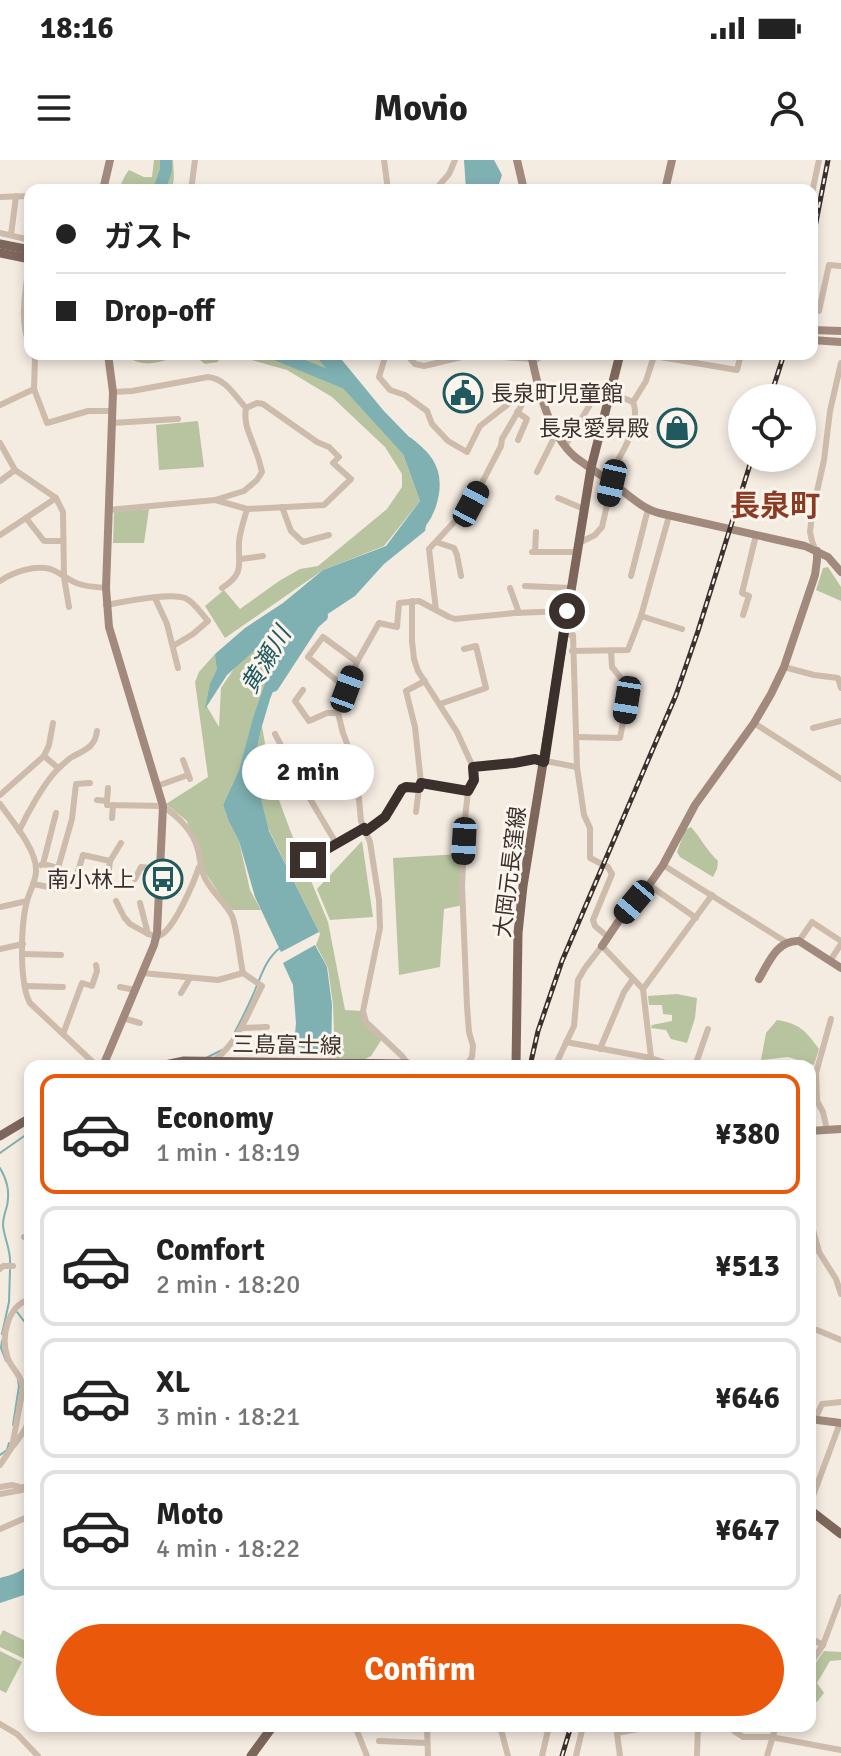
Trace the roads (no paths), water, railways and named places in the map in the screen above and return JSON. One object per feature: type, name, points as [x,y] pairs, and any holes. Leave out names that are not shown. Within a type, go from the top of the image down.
[{"type":"main road","points":[[0,244],[24,249]]},
{"type":"main road","points":[[0,253],[24,258]]},
{"type":"main road","name":"大岡元長窪線","points":[[516,1060],[518,933],[523,886],[567,651],[564,635],[567,611],[591,468],[618,360]]},
{"type":"main road","points":[[0,1136],[24,1122]]},
{"type":"main road","points":[[816,1515],[841,1534]]},
{"type":"main road","points":[[251,1756],[269,1732]]},
{"type":"street","points":[[104,184],[110,160]]},
{"type":"street","points":[[192,184],[195,160]]},
{"type":"street","points":[[384,160],[387,184]]},
{"type":"street","points":[[440,184],[455,160]]},
{"type":"street","points":[[517,160],[523,184]]},
{"type":"street","points":[[666,184],[672,160]]},
{"type":"street","points":[[814,184],[819,160]]},
{"type":"street","points":[[11,235],[16,196]]},
{"type":"street","points":[[0,197],[24,196]]},
{"type":"street","points":[[0,233],[24,238]]},
{"type":"street","points":[[819,311],[829,265],[841,266]]},
{"type":"street","points":[[818,330],[841,331]]},
{"type":"street","points":[[818,340],[841,342]]},
{"type":"street","points":[[35,360],[34,389],[47,423],[88,411],[112,411]]},
{"type":"street","points":[[103,1060],[142,973],[152,935],[163,806],[109,627],[106,605],[113,392],[109,360]]},
{"type":"street","points":[[384,360],[379,377],[390,390],[405,395],[427,411],[432,424],[448,441],[467,452],[480,426],[521,394],[535,389]]},
{"type":"street","points":[[411,360],[424,366],[449,360]]},
{"type":"street","points":[[532,360],[535,389],[565,446],[648,509],[796,544],[828,557],[841,572]]},
{"type":"street","points":[[633,402],[646,381],[653,360]]},
{"type":"street","points":[[678,360],[737,370],[740,360]]},
{"type":"street","points":[[558,1060],[574,1026],[578,980],[663,865],[695,805],[754,723],[784,667],[815,575],[817,551],[810,532],[841,363]]},
{"type":"street","points":[[113,392],[208,377],[225,384],[246,408]]},
{"type":"street","points":[[536,532],[534,552],[578,548],[602,527],[610,481],[636,423],[633,402],[596,387],[591,403],[565,446]]},
{"type":"street","points":[[0,405],[34,389]]},
{"type":"street","points":[[436,610],[429,549],[471,504],[517,412],[535,389]]},
{"type":"street","points":[[215,500],[247,509],[324,505],[351,479],[333,463],[339,457],[329,447],[263,404],[246,408]]},
{"type":"street","points":[[108,510],[215,500],[244,491],[262,472],[244,420],[246,408]]},
{"type":"street","points":[[830,411],[841,412]]},
{"type":"street","points":[[517,412],[527,419],[518,440]]},
{"type":"street","points":[[112,423],[178,419]]},
{"type":"street","points":[[537,472],[557,432]]},
{"type":"street","points":[[0,443],[15,470],[56,498],[63,512],[64,577],[69,607]]},
{"type":"street","points":[[0,481],[15,470]]},
{"type":"street","points":[[0,535],[56,498]]},
{"type":"street","points":[[558,498],[584,509]]},
{"type":"street","points":[[282,507],[291,531],[303,542],[329,535]]},
{"type":"street","points":[[222,588],[236,576],[241,559],[240,536],[247,509]]},
{"type":"street","points":[[631,576],[648,509]]},
{"type":"street","points":[[608,937],[595,926],[593,920],[612,874],[608,867],[590,858],[590,828],[584,815],[577,767],[577,737],[567,651],[628,650],[641,616],[669,516]]},
{"type":"street","points":[[26,518],[44,541],[62,541]]},
{"type":"street","points":[[743,615],[749,596],[742,593],[756,535]]},
{"type":"street","points":[[436,542],[454,548],[461,576]]},
{"type":"street","points":[[241,559],[263,556]]},
{"type":"street","points":[[623,562],[634,565]]},
{"type":"street","points":[[0,581],[26,569],[39,568],[51,570],[81,585],[106,588]]},
{"type":"street","points":[[525,586],[571,588]]},
{"type":"street","points":[[510,588],[519,613]]},
{"type":"street","points":[[155,598],[167,624],[178,668]]},
{"type":"street","points":[[106,605],[131,600],[185,598],[208,621],[173,646]]},
{"type":"street","points":[[412,601],[412,641],[418,671],[457,732],[473,767],[474,780],[468,791],[462,886],[467,1006],[473,1046],[470,1060]]},
{"type":"street","points":[[406,1060],[364,1017],[364,1001],[380,928],[376,876],[370,842],[361,821],[356,767],[338,713],[357,662],[379,623],[397,627],[399,603],[419,601],[455,619],[567,611]]},
{"type":"street","points":[[641,616],[682,629]]},
{"type":"street","points":[[347,689],[308,657],[323,637],[357,662]]},
{"type":"street","points":[[440,704],[486,688],[476,646],[464,649]]},
{"type":"street","points":[[577,737],[620,738],[627,700],[625,683],[612,667],[611,651]]},
{"type":"street","points":[[784,667],[838,678],[841,688]]},
{"type":"street","points":[[416,812],[420,786],[415,727],[406,691],[425,681]]},
{"type":"street","points":[[303,690],[295,701],[309,721],[327,713],[338,713]]},
{"type":"street","points":[[813,728],[841,721]]},
{"type":"street","points":[[0,795],[44,756],[53,723]]},
{"type":"street","points":[[754,723],[841,779]]},
{"type":"street","points":[[19,831],[29,810],[58,768],[88,750],[97,731]]},
{"type":"street","points":[[275,734],[336,843]]},
{"type":"street","points":[[44,756],[58,768]]},
{"type":"street","points":[[473,767],[535,759],[577,767]]},
{"type":"street","points":[[157,786],[189,777],[183,760]]},
{"type":"street","points":[[39,865],[58,868],[72,819],[76,784],[90,783]]},
{"type":"street","points":[[308,860],[385,817],[406,787],[468,791]]},
{"type":"street","points":[[108,788],[112,818]]},
{"type":"street","points":[[97,800],[163,806],[181,820],[193,837],[200,866],[214,894],[232,916],[243,973],[262,986],[228,1049],[211,1060]]},
{"type":"street","points":[[0,804],[39,865]]},
{"type":"street","points":[[56,813],[27,901],[23,924],[25,986],[30,1003],[93,1060]]},
{"type":"street","points":[[108,876],[110,861],[121,843]]},
{"type":"street","points":[[33,884],[59,889],[74,884],[83,855],[110,861]]},
{"type":"street","points":[[663,865],[786,942]]},
{"type":"street","points":[[116,901],[130,924],[152,935],[162,935],[192,888],[200,866]]},
{"type":"street","points":[[135,879],[141,867],[160,869]]},
{"type":"street","points":[[649,885],[696,918]]},
{"type":"street","points":[[643,989],[712,895]]},
{"type":"street","points":[[0,907],[27,901]]},
{"type":"street","points":[[140,903],[152,935]]},
{"type":"street","points":[[799,941],[812,922],[841,942],[830,961]]},
{"type":"street","points":[[759,979],[777,949],[786,942],[799,941],[841,968]]},
{"type":"street","points":[[0,949],[23,944]]},
{"type":"street","points":[[602,946],[643,989],[651,1058]]},
{"type":"street","points":[[23,954],[61,955]]},
{"type":"street","points":[[63,1034],[82,983],[92,986],[96,965]]},
{"type":"street","points":[[142,973],[218,980],[243,973]]},
{"type":"street","points":[[181,993],[190,978]]},
{"type":"street","points":[[600,1049],[624,992],[633,979]]},
{"type":"street","points":[[25,986],[63,987]]},
{"type":"street","points":[[120,987],[135,990]]},
{"type":"street","points":[[123,1018],[140,1023]]},
{"type":"street","points":[[827,1130],[817,1101],[816,1073],[831,1019]]},
{"type":"street","points":[[241,1028],[267,1027]]},
{"type":"street","points":[[697,1060],[708,1029]]},
{"type":"street","points":[[566,1042],[657,1060]]},
{"type":"street","points":[[816,1131],[841,1129]]},
{"type":"street","points":[[816,1245],[841,1294]]},
{"type":"street","points":[[0,1269],[13,1266]]},
{"type":"street","points":[[12,1447],[23,1388],[22,1381],[6,1356],[5,1332],[12,1310],[24,1302]]},
{"type":"street","points":[[816,1330],[841,1340]]},
{"type":"street","points":[[816,1413],[822,1404],[841,1402]]},
{"type":"street","points":[[816,1420],[840,1423],[816,1488]]},
{"type":"street","points":[[0,1465],[24,1436]]},
{"type":"street","points":[[0,1487],[24,1487]]},
{"type":"street","points":[[0,1494],[24,1489]]},
{"type":"street","points":[[0,1529],[24,1519]]},
{"type":"street","points":[[816,1655],[841,1597]]},
{"type":"street","points":[[816,1641],[823,1645]]},
{"type":"street","points":[[0,1724],[17,1734],[38,1756]]},
{"type":"street","points":[[357,1732],[367,1756]]},
{"type":"street","points":[[427,1732],[428,1756]]},
{"type":"street","points":[[502,1732],[508,1756]]},
{"type":"street","points":[[542,1756],[548,1732]]},
{"type":"street","points":[[576,1756],[582,1732]]},
{"type":"street","points":[[616,1732],[620,1756]]},
{"type":"street","points":[[697,1756],[698,1732]]},
{"type":"street","points":[[736,1732],[743,1737],[771,1737],[841,1750]]},
{"type":"street","points":[[767,1756],[773,1732]]},
{"type":"street","points":[[379,1741],[427,1743]]},
{"type":"water","points":[[464,160],[494,160],[502,175],[499,184],[466,184]]},
{"type":"water","points":[[319,360],[342,360],[413,441],[433,485],[425,531],[384,564],[355,596],[314,623],[281,672],[270,699],[253,766],[269,831],[319,932],[281,952],[255,897],[239,841],[223,805],[239,770],[268,675],[256,649],[227,675],[205,709],[217,669],[215,654],[323,570],[386,546],[420,501],[403,454]]},
{"type":"water","points":[[315,945],[327,967],[332,1005],[331,1058],[294,1045],[293,985],[283,963]]},
{"type":"water","points":[[24,1568],[24,1595],[0,1603],[0,1578]]},
{"type":"waterway","points":[[161,184],[166,160]]},
{"type":"waterway","points":[[290,360],[348,384]]},
{"type":"waterway","name":"黄瀬川","points":[[408,443],[425,459],[433,477],[431,502],[420,524]]},
{"type":"waterway","name":"黄瀬川","points":[[273,686],[314,623],[322,616]]},
{"type":"waterway","points":[[235,1032],[267,964],[281,947]]},
{"type":"waterway","points":[[206,1058],[222,1050]]},
{"type":"waterway","points":[[0,1153],[24,1136]]},
{"type":"waterway","points":[[0,1168],[8,1191],[3,1225],[10,1263]]},
{"type":"waterway","points":[[2,1334],[9,1302],[10,1270]]},
{"type":"waterway","points":[[17,1312],[24,1321]]},
{"type":"waterway","points":[[2,1341],[6,1361]]},
{"type":"waterway","points":[[13,1425],[18,1380]]},
{"type":"waterway","points":[[0,1455],[7,1450],[9,1443]]},
{"type":"railway","points":[[818,212],[828,160]]},
{"type":"railway","points":[[774,384],[782,360]]},
{"type":"railway","points":[[531,1060],[562,961],[676,695],[748,472]]},
{"type":"railway","points":[[562,1756],[569,1732]]},
{"type":"place","name":"長泉町児童館","points":[[463,393]]},
{"type":"place","name":"長泉愛昇殿","points":[[677,428]]},
{"type":"place","name":"南小林上","points":[[163,879]]},
{"type":"district","name":"長泉町","points":[[775,506]]}]
